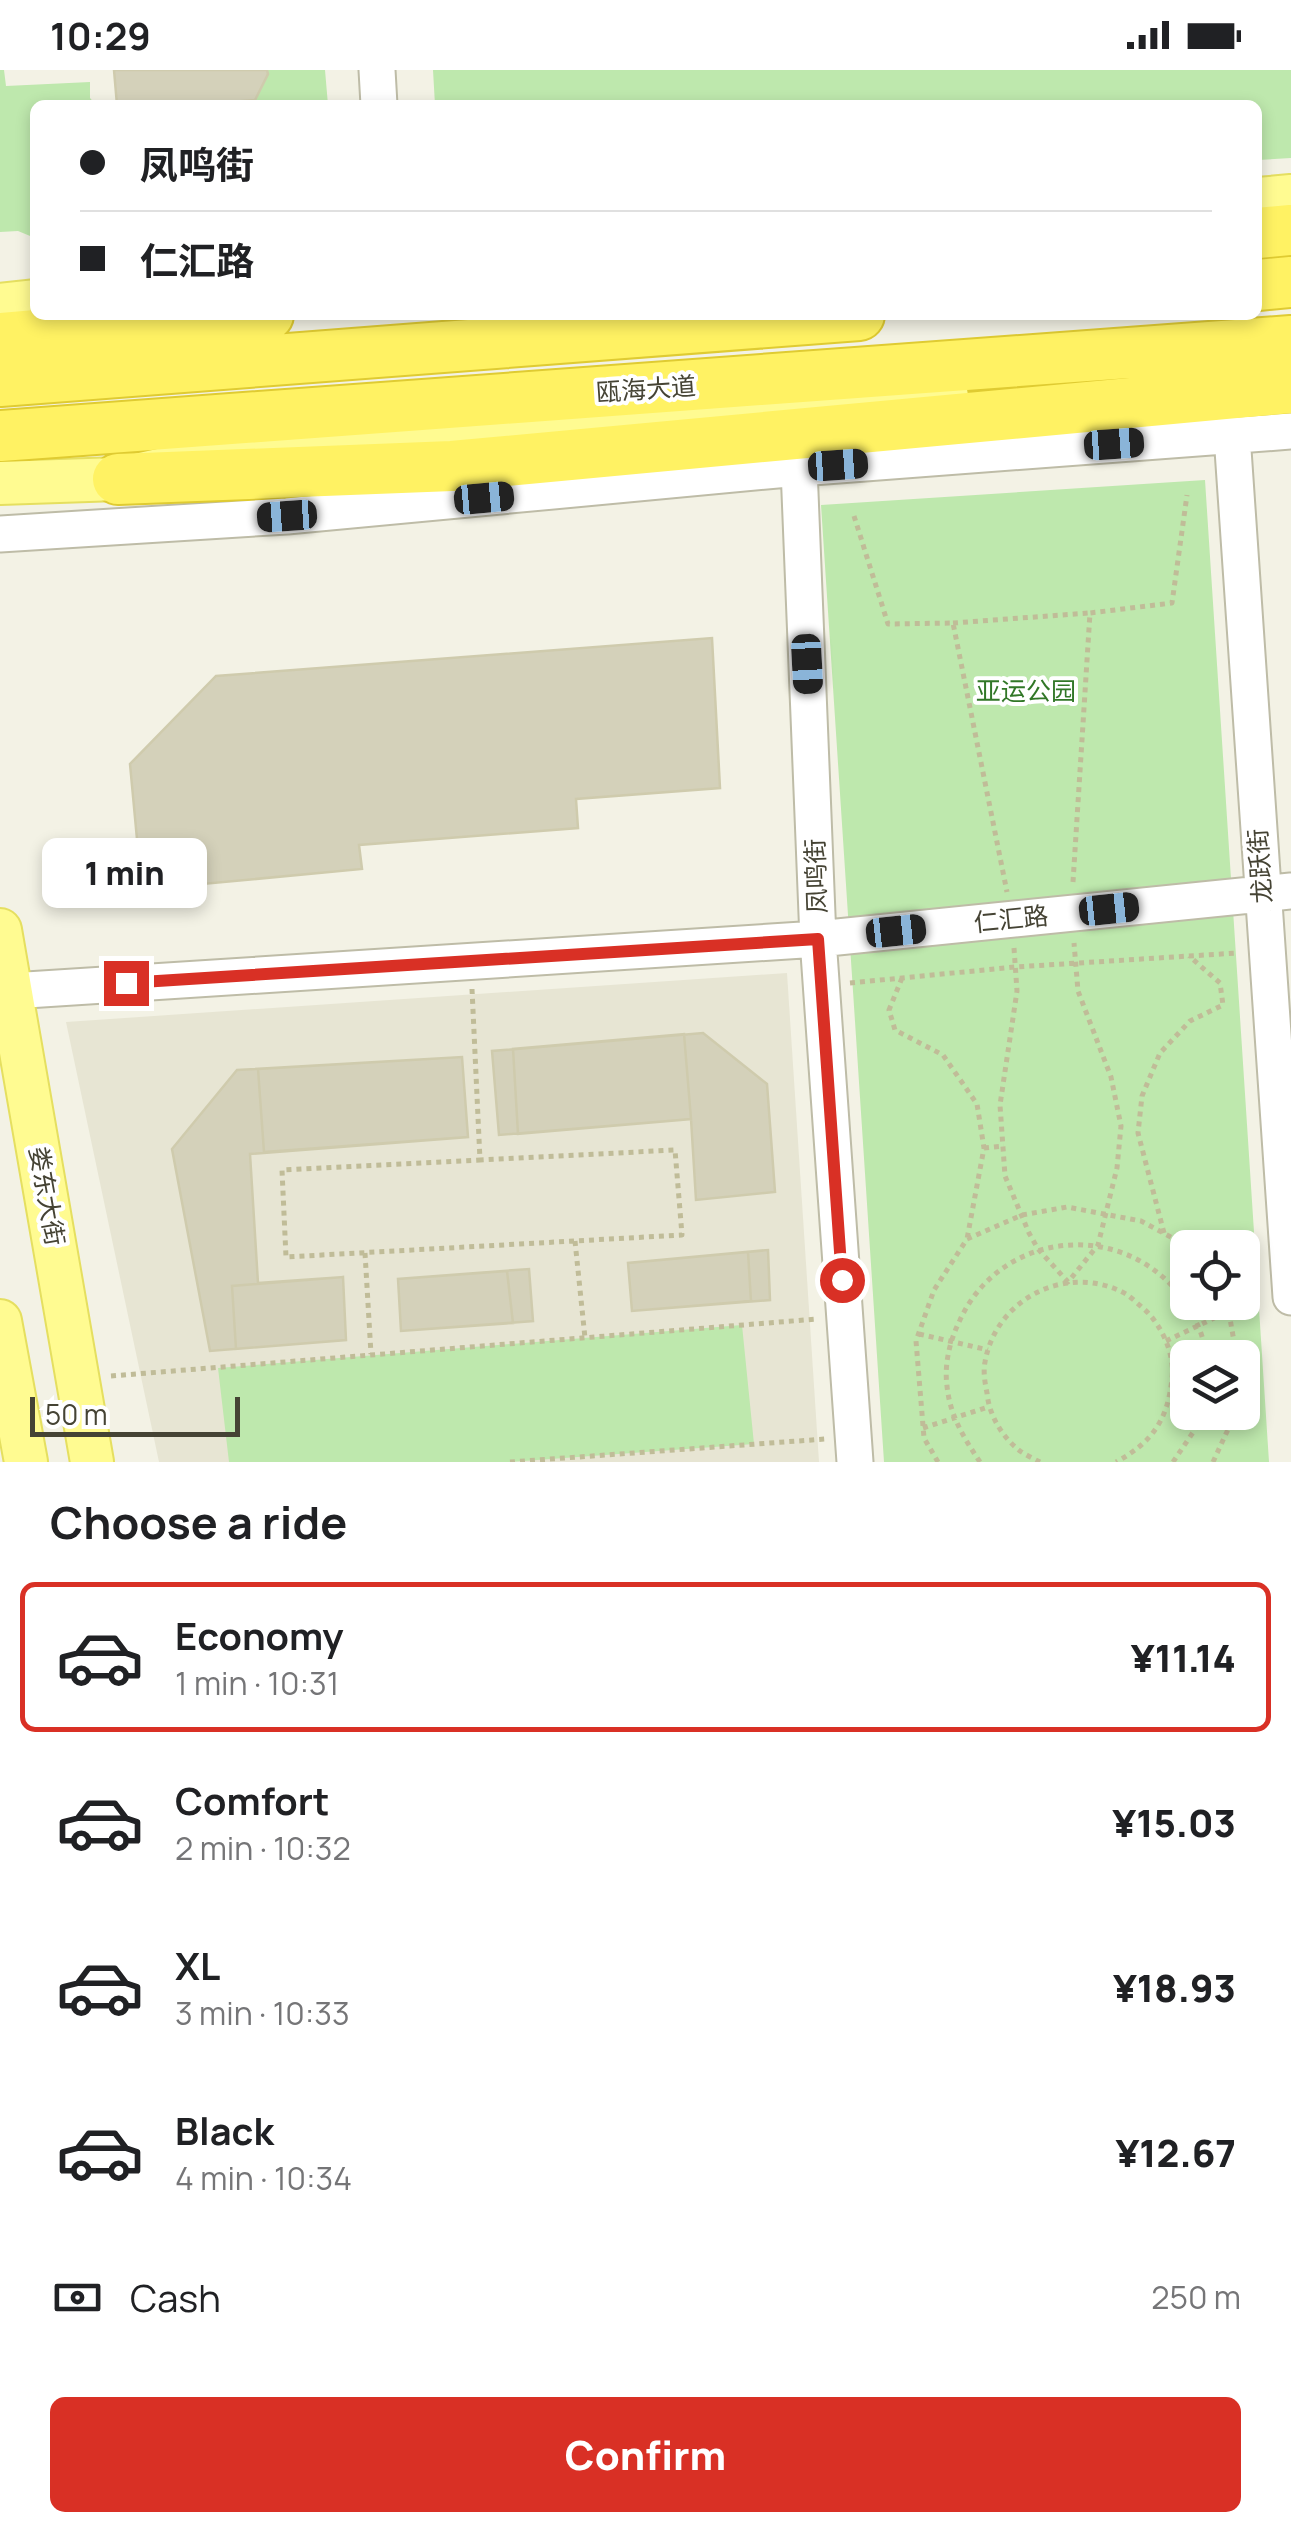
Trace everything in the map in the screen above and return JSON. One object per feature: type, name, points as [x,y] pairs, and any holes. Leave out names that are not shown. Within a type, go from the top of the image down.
[{"type":"highway","points":[[1262,233],[1291,230]]},
{"type":"highway","points":[[1262,285],[1291,282]]},
{"type":"highway","points":[[0,338],[210,320]]},
{"type":"highway","points":[[0,381],[794,320]]},
{"type":"highway","name":"瓯海大道","points":[[0,436],[1291,341]]},
{"type":"highway","points":[[118,479],[452,466],[1291,388]]},
{"type":"main road","points":[[1262,199],[1291,196]]},
{"type":"main road","points":[[0,304],[30,301]]},
{"type":"main road","name":"瓯海大道","points":[[0,483],[118,479],[260,448],[1291,370]]},
{"type":"main road","name":"娄东大街","points":[[0,930],[92,1462]]},
{"type":"main road","points":[[0,1321],[26,1462]]},
{"type":"street","points":[[377,70],[380,100]]},
{"type":"street","points":[[0,534],[287,516],[799,468],[1291,431]]},
{"type":"street","name":"龙跃街","points":[[1232,435],[1276,892],[1266,952],[1291,1298]]},
{"type":"street","name":"凤鸣街","points":[[799,468],[818,939],[854,1450]]},
{"type":"street","name":"仁汇路","points":[[11,991],[818,939],[1276,892]]},
{"type":"path","points":[[854,516],[888,624],[952,623],[1172,603],[1187,496]]},
{"type":"path","points":[[1068,1282],[1098,1245],[1122,1126],[1111,1077],[1078,991],[1071,913],[1090,613]]},
{"type":"path","points":[[952,623],[1013,919],[1016,991],[1000,1105],[1006,1176],[1038,1250],[1068,1282]]},
{"type":"path","points":[[822,986],[1015,966],[1266,952]]},
{"type":"path","points":[[1164,1233],[1138,1133],[1142,1096],[1160,1053],[1190,1021],[1224,1005],[1220,983],[1189,956]]},
{"type":"path","points":[[470,961],[480,1160]]},
{"type":"path","points":[[902,978],[888,1010],[895,1030],[943,1055],[977,1104],[984,1148],[968,1239],[934,1290],[916,1340],[924,1438],[938,1462]]},
{"type":"path","points":[[984,1148],[1004,1146]]},
{"type":"path","points":[[675,1150],[682,1236],[575,1241],[286,1257],[282,1170],[675,1150]]},
{"type":"path","points":[[968,1239],[1022,1216],[1067,1206],[1141,1221],[1170,1236]]},
{"type":"path","points":[[575,1241],[584,1338]]},
{"type":"path","points":[[980,1462],[954,1417],[946,1384],[950,1340],[969,1300],[999,1269],[1038,1250],[1068,1244],[1098,1245],[1136,1257],[1168,1280],[1192,1311],[1203,1340]]},
{"type":"path","points":[[365,1253],[372,1356]]},
{"type":"path","points":[[1040,1462],[1020,1451],[998,1427],[988,1406],[984,1366],[992,1336],[1011,1310],[1037,1291],[1068,1282],[1099,1284],[1127,1295],[1150,1315],[1166,1341],[1170,1358]]},
{"type":"path","points":[[78,1379],[845,1317]]},
{"type":"path","points":[[1166,1341],[1210,1320]]},
{"type":"path","points":[[919,1334],[988,1350]]},
{"type":"path","points":[[1116,1462],[1137,1451],[1158,1428],[1170,1400]]},
{"type":"path","points":[[923,1428],[988,1406]]},
{"type":"path","points":[[1174,1462],[1195,1430]]},
{"type":"path","points":[[1212,1462],[1227,1430]]},
{"type":"path","points":[[510,1462],[854,1450]]},
{"type":"shaded area","points":[[787,973],[819,1462],[159,1462],[66,1022]]},
{"type":"green space","points":[[0,70],[4,70],[6,86],[90,82],[92,100],[30,100],[30,236],[18,231],[0,232]]},
{"type":"green space","points":[[267,70],[325,70],[328,100],[255,100]]},
{"type":"green space","points":[[433,70],[1291,70],[1291,158],[1262,160],[1262,100],[435,100]]},
{"type":"green space","name":"亚运公园","points":[[1205,480],[1254,1230],[1170,1230],[1170,1320],[1260,1320],[1269,1462],[884,1462],[821,505]]},
{"type":"green space","points":[[742,1325],[754,1444],[510,1462],[229,1462],[218,1368]]},
{"type":"building","points":[[114,70],[267,70],[268,74],[255,100],[117,100]]},
{"type":"building","points":[[712,638],[720,788],[576,799],[578,828],[359,845],[362,869],[170,887],[137,839],[130,764],[216,676]]},
{"type":"building","points":[[703,1033],[767,1084],[775,1192],[696,1200],[691,1119],[499,1135],[492,1051]]},
{"type":"building","points":[[684,1034],[691,1119],[518,1134],[513,1049]]},
{"type":"building","points":[[462,1057],[468,1137],[250,1154],[258,1283],[343,1277],[346,1340],[210,1351],[172,1149],[237,1070]]},
{"type":"building","points":[[462,1057],[468,1137],[264,1152],[258,1069]]},
{"type":"building","points":[[768,1250],[770,1300],[632,1311],[628,1263]]},
{"type":"building","points":[[748,1252],[751,1301],[632,1311],[628,1263]]},
{"type":"building","points":[[529,1269],[533,1321],[401,1331],[398,1279]]},
{"type":"building","points":[[507,1271],[513,1323],[401,1331],[398,1279]]},
{"type":"building","points":[[343,1277],[346,1340],[236,1349],[232,1286]]},
{"type":"route","points":[[126,983],[818,939],[842,1280]]}]
